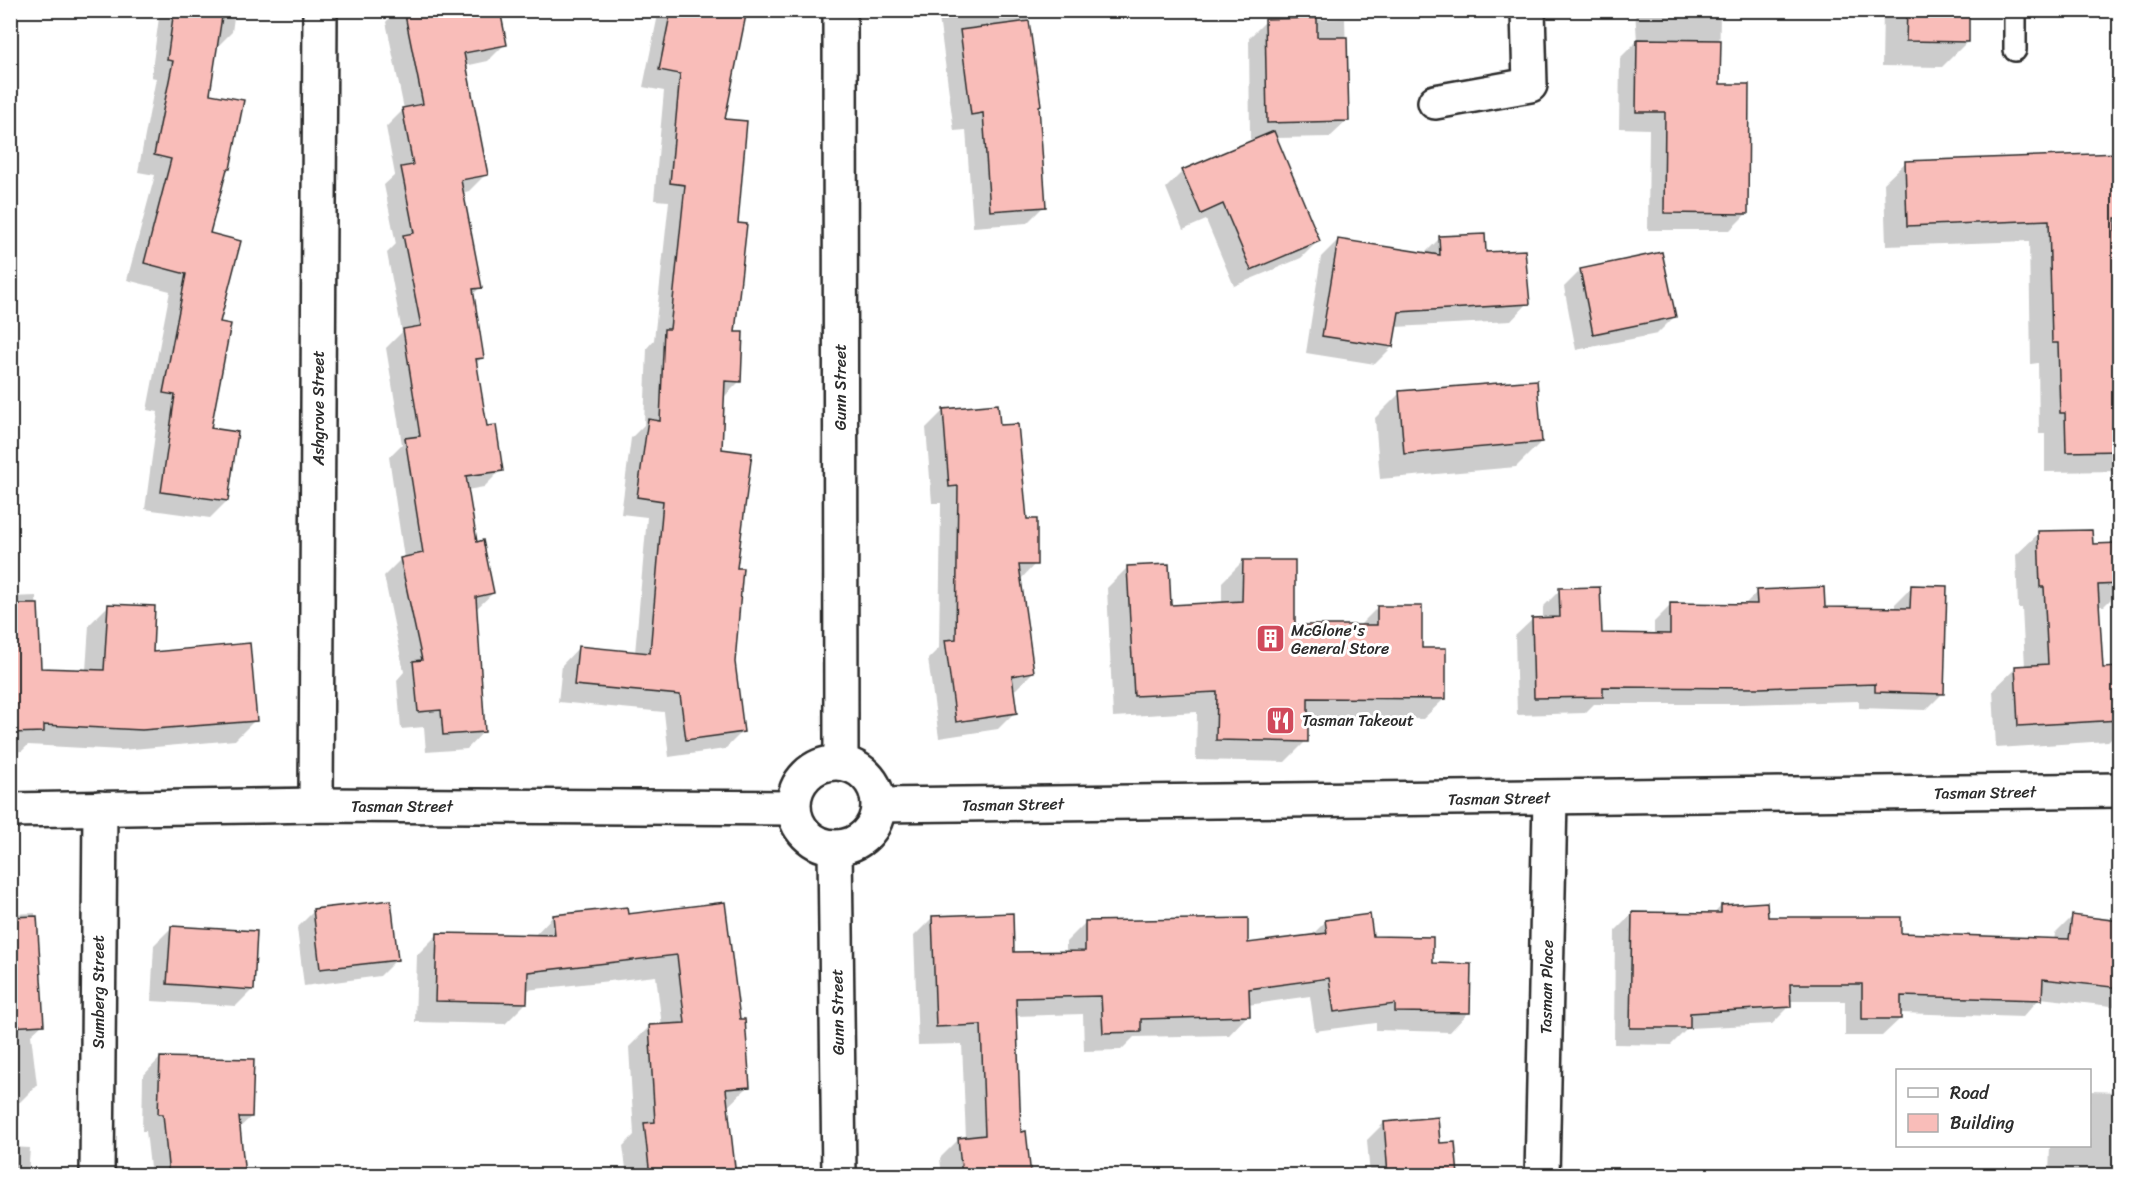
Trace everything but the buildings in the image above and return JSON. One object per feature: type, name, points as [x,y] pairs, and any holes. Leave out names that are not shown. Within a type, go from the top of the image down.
[{"type":"street","name":"Ashgrove Street","points":[[316,806],[320,10]]},
{"type":"street","name":"Gunn Street","points":[[840,10],[841,763]]},
{"type":"street","points":[[1435,102],[1530,85],[1528,10]]},
{"type":"street","points":[[841,763],[856,767],[868,777],[876,790],[879,806],[877,819],[861,840],[849,846],[836,848],[823,846],[803,832],[794,808],[796,793],[802,780],[813,770],[826,764],[841,763]]},
{"type":"street","name":"Tasman Street","points":[[879,806],[2120,790]]},
{"type":"street","name":"Tasman Place","points":[[1542,1176],[1550,798]]},
{"type":"street","name":"Tasman Street","points":[[10,810],[316,806],[794,808]]},
{"type":"street","name":"Sumberg Street","points":[[97,1176],[100,808]]},
{"type":"street","name":"Gunn Street","points":[[836,848],[839,1176]]},
{"type":"lane","points":[[2015,10],[2015,50]]},
{"type":"place","name":"McGlone's General Store","points":[[1270,639]]},
{"type":"place","name":"Tasman Takeout","points":[[1281,720]]}]
